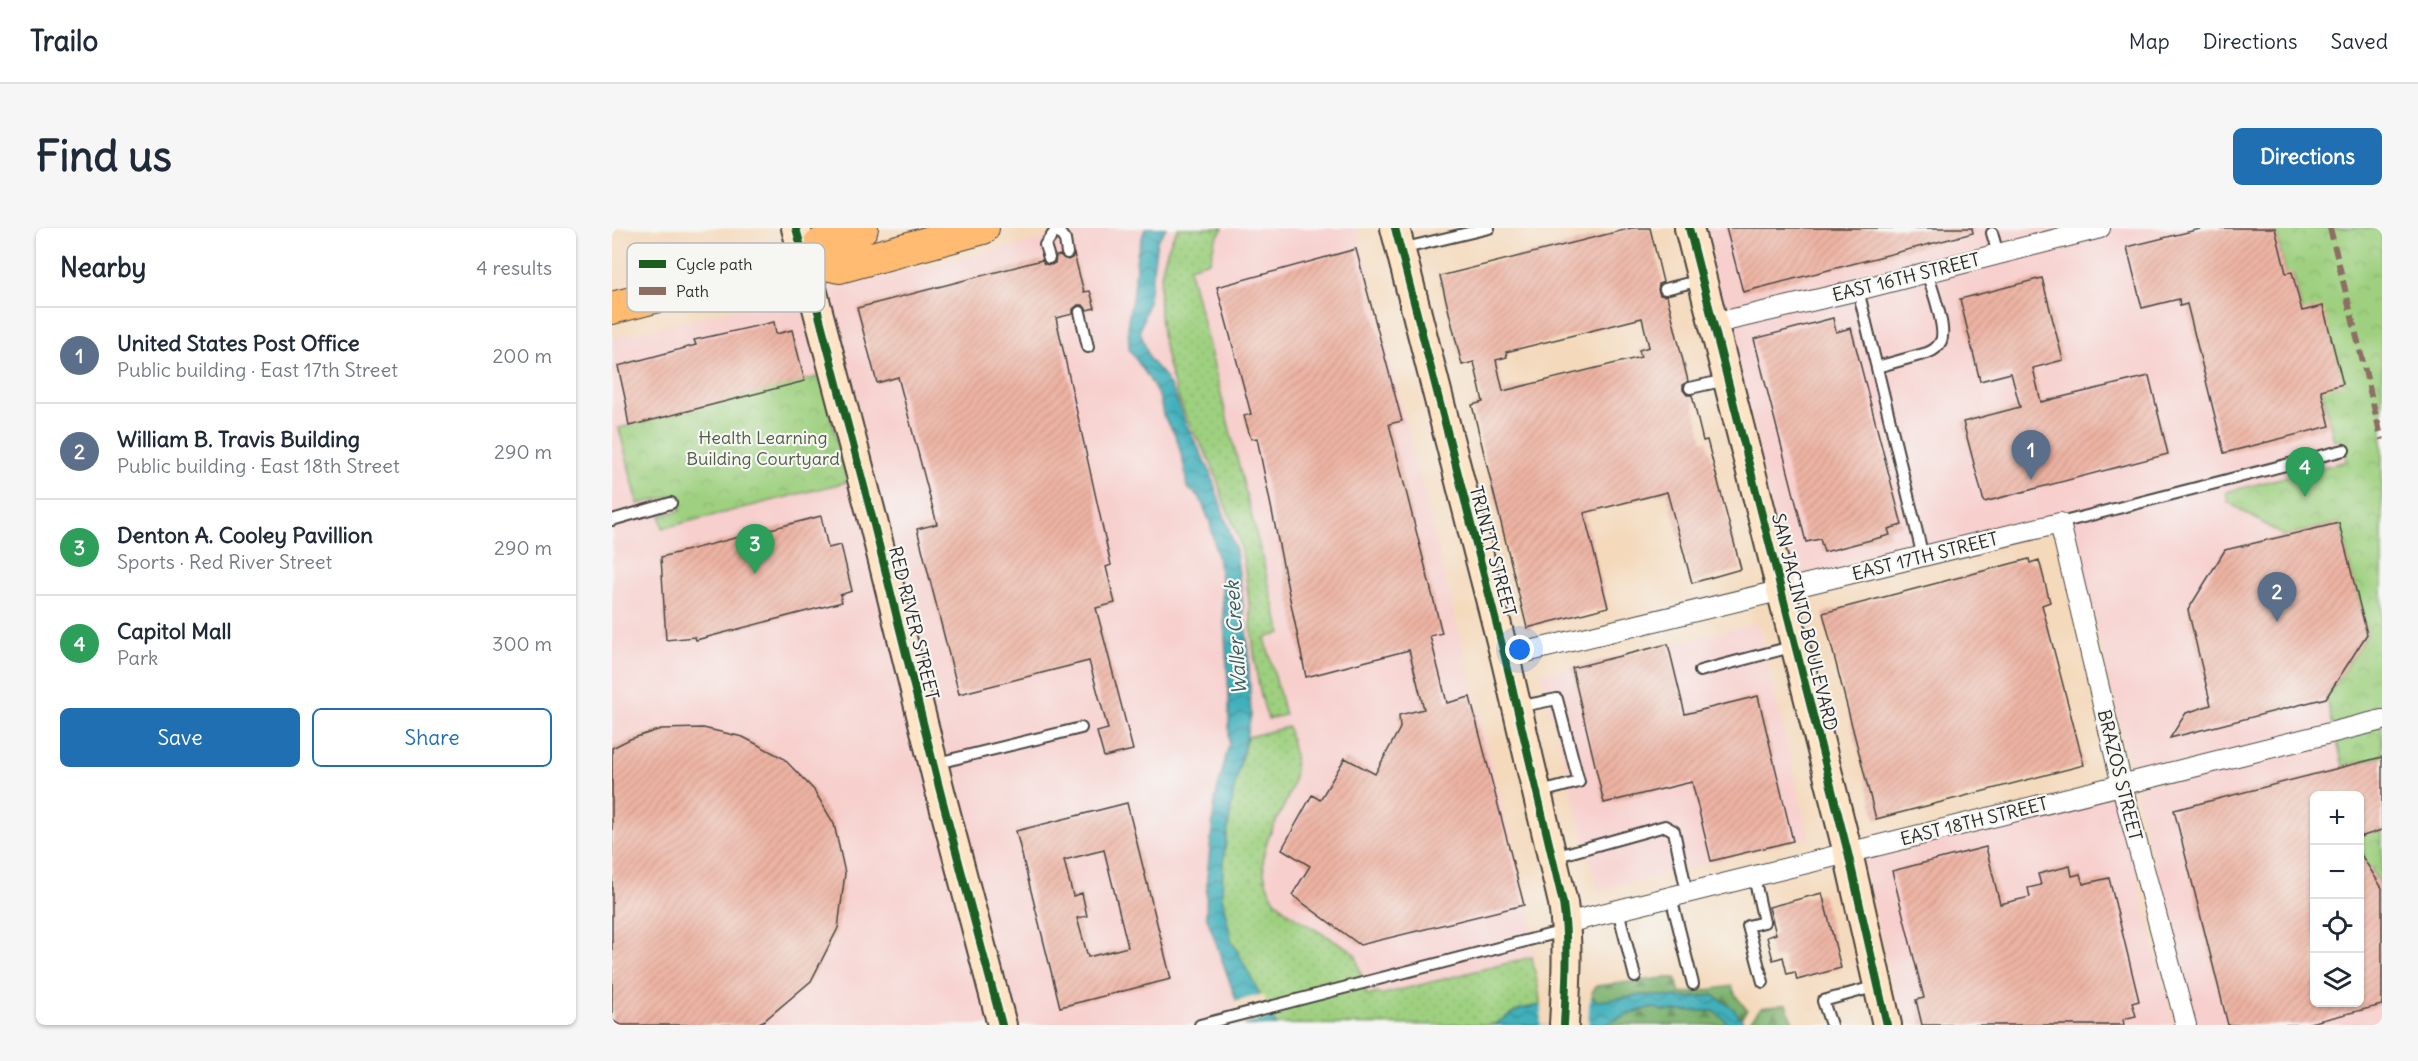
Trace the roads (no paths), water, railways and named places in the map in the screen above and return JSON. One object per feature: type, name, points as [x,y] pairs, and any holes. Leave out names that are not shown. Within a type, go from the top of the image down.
[{"type":"main road","name":"RED RIVER STREET","points":[[796,228],[799,243]]},
{"type":"main road","points":[[822,243],[831,236],[862,228]]},
{"type":"main road","points":[[825,264],[839,267],[983,228]]},
{"type":"main road","name":"SAN JACINTO BOULEVARD","points":[[1689,228],[1848,853],[1887,1025]]},
{"type":"main road","name":"TRINITY STREET","points":[[1398,239],[1505,657],[1567,927],[1564,1025]]},
{"type":"main road","points":[[612,308],[627,304]]},
{"type":"main road","name":"RED RIVER STREET","points":[[817,312],[1002,1025]]},
{"type":"street","name":"EAST 16TH STREET","points":[[1712,324],[1858,290],[2100,228]]},
{"type":"street","name":"EAST 17TH STREET","points":[[1505,657],[2060,523]]},
{"type":"street","name":"BRAZOS STREET","points":[[2060,523],[2122,783],[2186,1025]]},
{"type":"street","name":"EAST 18TH STREET","points":[[1567,927],[1618,910],[2382,720]]},
{"type":"lane","points":[[1398,239],[1489,228]]},
{"type":"lane","points":[[1048,258],[1045,244],[1057,229],[1065,240],[1067,253]]},
{"type":"lane","points":[[1991,230],[1998,254]]},
{"type":"lane","points":[[1877,367],[1927,353],[1934,350],[1941,340],[1942,328],[1927,272]]},
{"type":"lane","points":[[1665,290],[1701,280]]},
{"type":"lane","points":[[1858,290],[1923,557]]},
{"type":"lane","points":[[1080,312],[1088,347]]},
{"type":"lane","points":[[1690,388],[1726,380]]},
{"type":"lane","name":"EAST 17TH STREET","points":[[2060,523],[2344,450]]},
{"type":"lane","points":[[612,520],[671,503]]},
{"type":"lane","points":[[1700,671],[1796,646]]},
{"type":"lane","points":[[1517,707],[1557,699],[1579,782],[1537,793]]},
{"type":"lane","points":[[933,764],[1080,728]]},
{"type":"lane","points":[[1552,858],[1665,826],[1674,831],[1679,895],[1694,984]]},
{"type":"lane","points":[[1754,877],[1764,922],[1748,926],[1763,982]]},
{"type":"lane","points":[[1618,910],[1635,977]]},
{"type":"lane","points":[[1200,1025],[1357,986],[1567,927]]},
{"type":"lane","points":[[1831,1025],[1823,1001],[1878,986]]},
{"type":"water","name":"Waller Creek","points":[[1145,228],[1166,228],[1157,241],[1149,298],[1140,331],[1150,360],[1164,376],[1175,395],[1186,424],[1209,469],[1236,551],[1248,647],[1251,716],[1233,794],[1223,862],[1222,897],[1231,939],[1276,1025],[1245,1025],[1206,915],[1207,877],[1215,800],[1229,744],[1229,696],[1221,577],[1210,522],[1199,496],[1187,488],[1184,465],[1176,436],[1163,415],[1160,399],[1129,349],[1128,319],[1134,289],[1137,254]]},
{"type":"water","points":[[1643,995],[1689,998],[1713,995],[1734,1009],[1746,1025],[1726,1025],[1725,1020],[1714,1011],[1664,1011],[1655,1008],[1641,1010],[1603,1025],[1493,1025],[1520,1009],[1590,996],[1598,1001]]},
{"type":"place","name":"United States Post Office","points":[[2031,480]]},
{"type":"place","name":"Capitol Mall","points":[[2305,497]]},
{"type":"place","name":"Denton A. Cooley Pavillion","points":[[755,574]]},
{"type":"place","name":"William B. Travis Building","points":[[2277,622]]},
{"type":"park label","name":"Health Learning Building Courtyard","points":[[763,447]]}]
